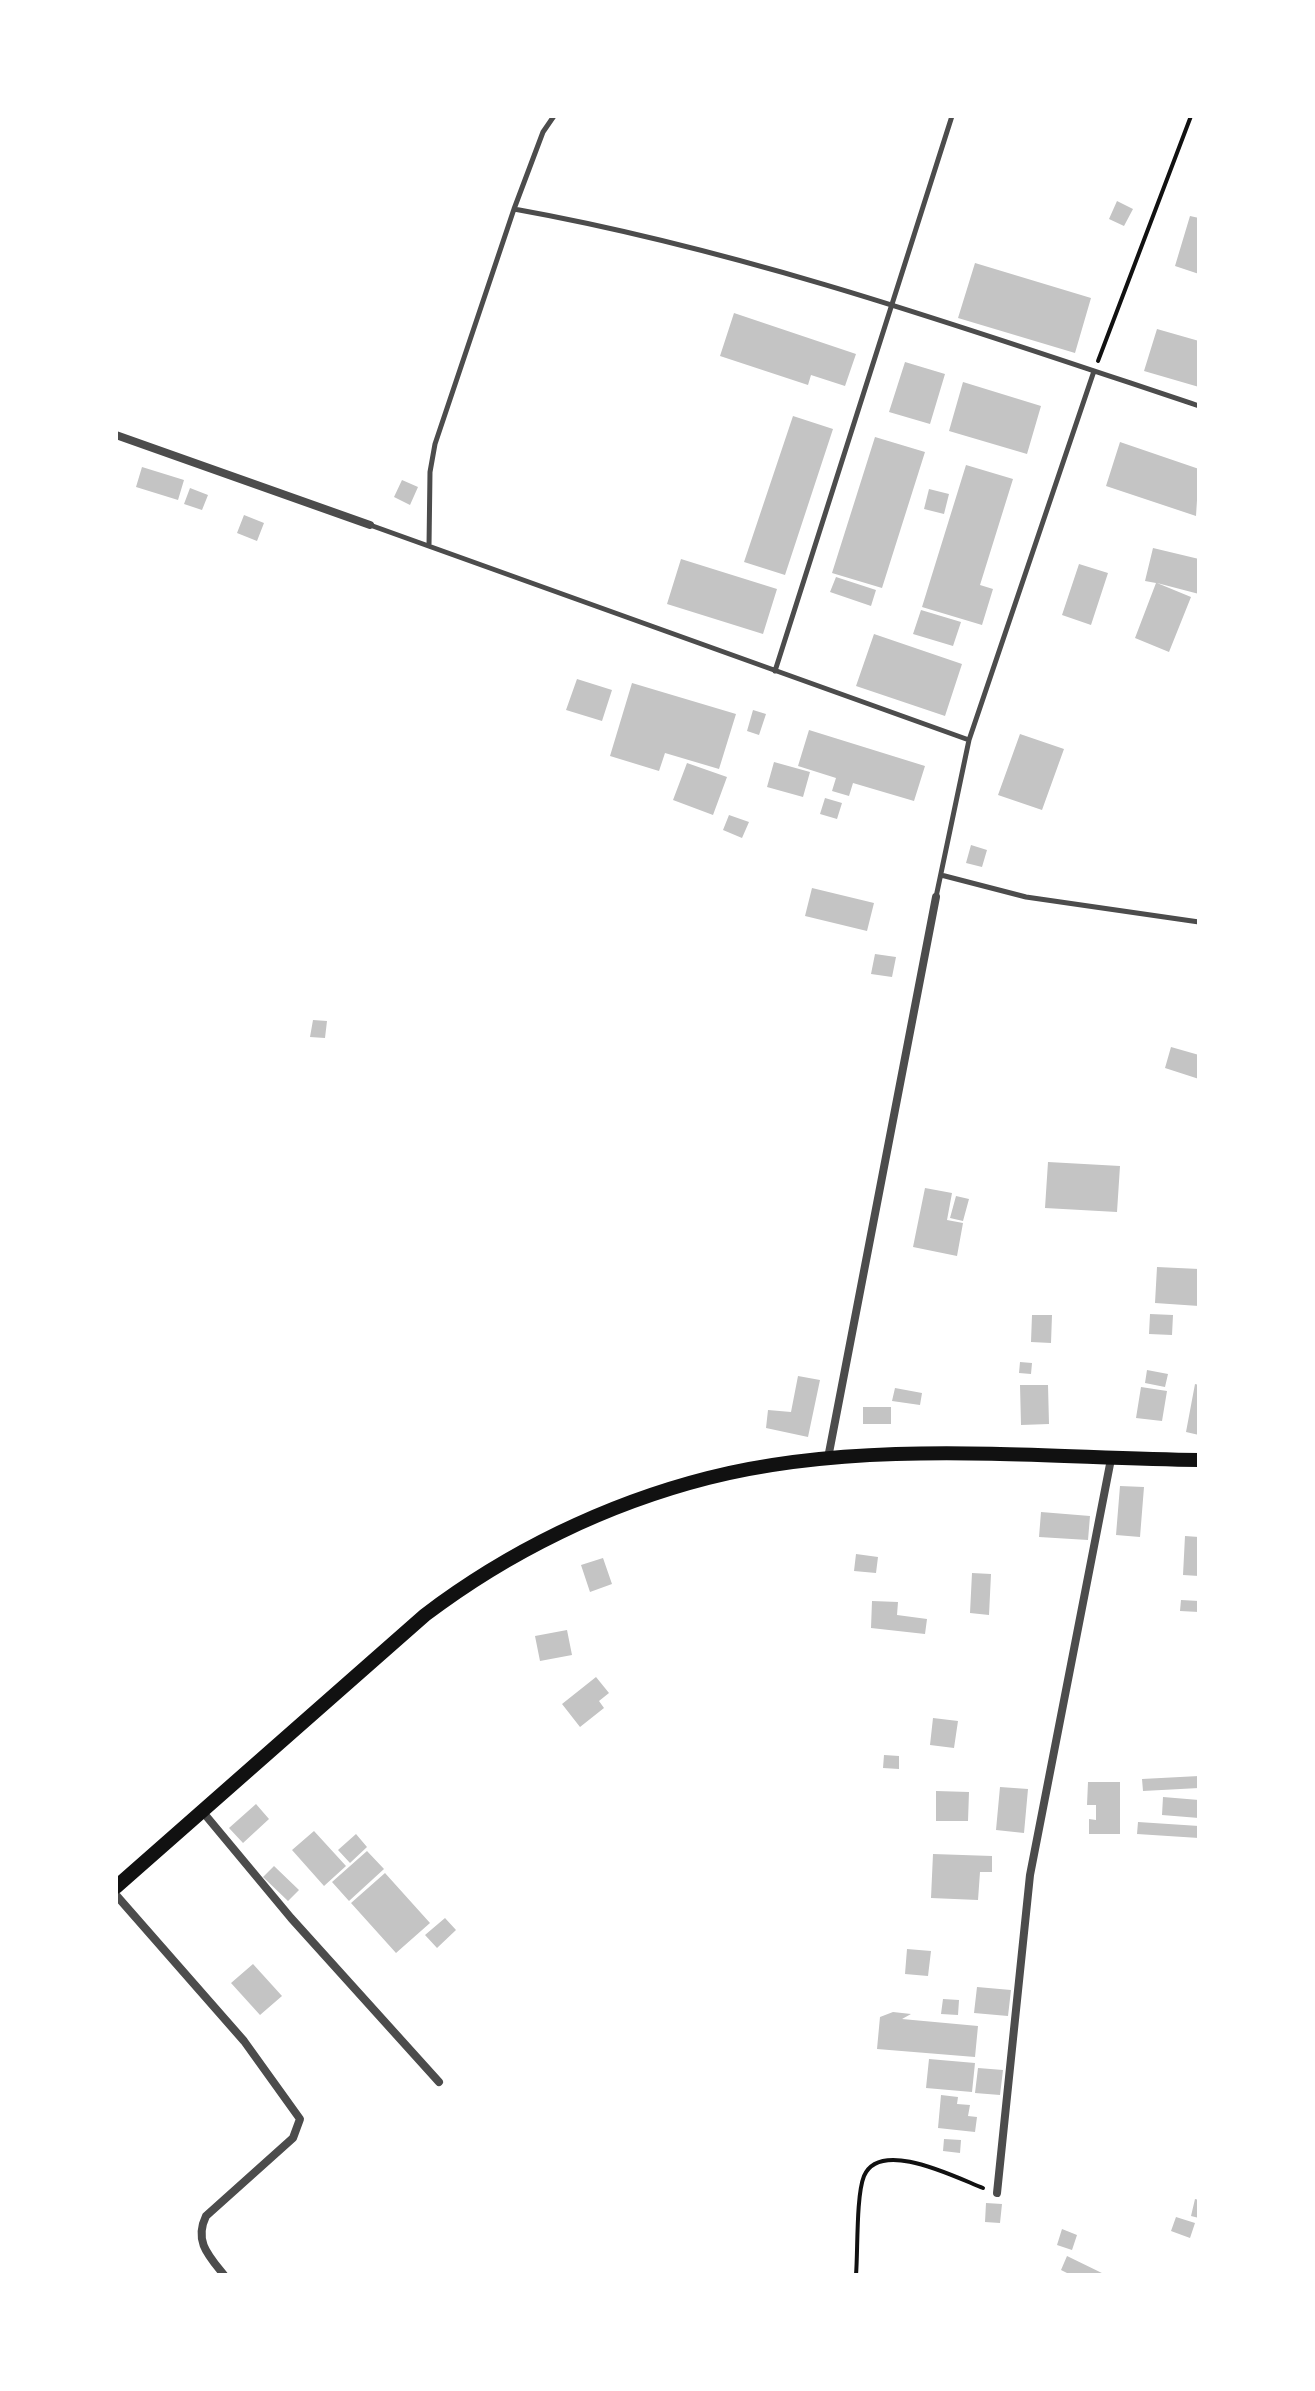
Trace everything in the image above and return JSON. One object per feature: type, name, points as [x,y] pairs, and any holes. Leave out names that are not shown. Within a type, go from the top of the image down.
[{"type":"main road","points":[[116,1887],[414,1623],[469,1582],[515,1555],[662,1491],[724,1475],[828,1459],[929,1455],[1199,1460]]},
{"type":"street","points":[[116,435],[370,525]]},
{"type":"street","points":[[828,1459],[936,897]]},
{"type":"street","points":[[997,2193],[1030,1875],[1111,1459]]},
{"type":"street","points":[[201,1810],[291,1918],[439,2082]]},
{"type":"street","points":[[116,1895],[244,2041],[300,2119],[293,2138],[206,2216],[200,2227],[204,2248],[224,2275]]},
{"type":"lane","points":[[429,546],[430,472],[435,444],[514,209],[543,132],[554,116]]},
{"type":"lane","points":[[775,671],[952,116]]},
{"type":"lane","points":[[514,209],[686,245],[891,305],[1199,406]]},
{"type":"lane","points":[[936,897],[969,740],[1094,371]]},
{"type":"lane","points":[[370,525],[969,740]]},
{"type":"lane","points":[[941,875],[1026,897],[1199,922]]},
{"type":"path","points":[[1094,371],[1191,116]]},
{"type":"path","points":[[856,2275],[862,2188],[871,2166],[883,2160],[913,2162],[997,2193]]},
{"type":"building","points":[[1117,201],[1133,209],[1124,226],[1109,219]]},
{"type":"building","points":[[1190,216],[1199,218],[1199,274],[1175,266]]},
{"type":"building","points":[[975,263],[1091,298],[1075,353],[958,318]]},
{"type":"building","points":[[734,313],[856,354],[845,386],[811,375],[808,385],[720,356]]},
{"type":"building","points":[[1157,329],[1199,341],[1199,387],[1144,371]]},
{"type":"building","points":[[905,362],[945,374],[930,424],[889,412]]},
{"type":"building","points":[[963,382],[1041,406],[1027,454],[949,431]]},
{"type":"building","points":[[793,416],[833,429],[785,575],[744,562]]},
{"type":"building","points":[[875,437],[925,452],[882,588],[832,573]]},
{"type":"building","points":[[1120,442],[1199,469],[1196,516],[1106,486]]},
{"type":"building","points":[[966,465],[1013,479],[980,585],[993,589],[982,625],[922,607]]},
{"type":"building","points":[[142,467],[184,480],[178,500],[136,487]]},
{"type":"building","points":[[402,480],[418,487],[410,505],[394,497]]},
{"type":"building","points":[[190,488],[208,495],[202,510],[184,504]]},
{"type":"building","points":[[929,489],[949,494],[944,514],[924,509]]},
{"type":"building","points":[[244,515],[264,523],[257,541],[237,533]]},
{"type":"building","points":[[1153,548],[1199,559],[1199,594],[1157,583],[1191,597],[1169,652],[1135,638],[1156,583],[1145,581]]},
{"type":"building","points":[[681,559],[777,589],[763,634],[667,604]]},
{"type":"building","points":[[1079,564],[1108,573],[1091,625],[1062,615]]},
{"type":"building","points":[[836,577],[876,590],[871,606],[830,592]]},
{"type":"building","points":[[921,610],[961,622],[953,646],[913,634]]},
{"type":"building","points":[[874,634],[962,664],[945,716],[856,686]]},
{"type":"building","points":[[577,679],[612,690],[602,721],[566,710]]},
{"type":"building","points":[[632,683],[736,714],[719,769],[665,753],[659,771],[610,756]]},
{"type":"building","points":[[753,710],[766,714],[759,735],[747,731]]},
{"type":"building","points":[[809,730],[925,766],[914,801],[853,783],[849,796],[832,791],[836,778],[798,766]]},
{"type":"building","points":[[1020,734],[1064,749],[1042,810],[998,795]]},
{"type":"building","points":[[774,762],[810,772],[803,797],[767,787]]},
{"type":"building","points":[[687,763],[727,777],[713,815],[673,800]]},
{"type":"building","points":[[825,798],[842,803],[837,819],[820,814]]},
{"type":"building","points":[[729,815],[749,822],[742,838],[723,830]]},
{"type":"building","points":[[971,845],[987,850],[982,867],[966,863]]},
{"type":"building","points":[[812,888],[874,903],[867,931],[805,916]]},
{"type":"building","points":[[875,954],[896,957],[892,977],[871,974]]},
{"type":"building","points":[[313,1020],[327,1021],[325,1038],[310,1037]]},
{"type":"building","points":[[1171,1047],[1199,1055],[1199,1079],[1165,1068]]},
{"type":"building","points":[[1048,1162],[1120,1166],[1117,1212],[1045,1208]]},
{"type":"building","points":[[925,1188],[952,1193],[947,1220],[963,1223],[957,1256],[913,1247]]},
{"type":"building","points":[[956,1196],[969,1199],[963,1221],[950,1218]]},
{"type":"building","points":[[1157,1267],[1199,1269],[1199,1306],[1155,1303]]},
{"type":"building","points":[[1150,1314],[1173,1315],[1172,1335],[1149,1334]]},
{"type":"building","points":[[1032,1315],[1052,1315],[1051,1343],[1031,1342]]},
{"type":"building","points":[[1020,1362],[1032,1363],[1031,1374],[1019,1373]]},
{"type":"building","points":[[1147,1370],[1168,1374],[1165,1387],[1145,1383]]},
{"type":"building","points":[[798,1376],[820,1380],[808,1437],[766,1428],[768,1410],[791,1412]]},
{"type":"building","points":[[1195,1384],[1199,1385],[1199,1435],[1186,1432]]},
{"type":"building","points":[[1020,1385],[1048,1385],[1049,1424],[1021,1425]]},
{"type":"building","points":[[1141,1387],[1167,1391],[1162,1421],[1136,1418]]},
{"type":"building","points":[[895,1388],[922,1393],[920,1405],[892,1401]]},
{"type":"building","points":[[863,1407],[891,1407],[891,1424],[863,1424]]},
{"type":"building","points":[[1120,1486],[1144,1487],[1140,1537],[1116,1535]]},
{"type":"building","points":[[1041,1512],[1090,1516],[1088,1540],[1039,1537]]},
{"type":"building","points":[[1185,1536],[1199,1537],[1199,1576],[1183,1575]]},
{"type":"building","points":[[856,1554],[878,1557],[876,1573],[854,1571]]},
{"type":"building","points":[[603,1558],[612,1584],[590,1592],[581,1565]]},
{"type":"building","points":[[972,1573],[991,1574],[989,1615],[970,1613]]},
{"type":"building","points":[[1181,1600],[1199,1601],[1199,1612],[1180,1611]]},
{"type":"building","points":[[872,1601],[898,1602],[897,1615],[927,1619],[925,1634],[871,1628]]},
{"type":"building","points":[[567,1630],[572,1655],[540,1661],[535,1636]]},
{"type":"building","points":[[596,1677],[609,1693],[599,1701],[604,1708],[580,1727],[562,1704]]},
{"type":"building","points":[[933,1718],[958,1721],[954,1748],[930,1745]]},
{"type":"building","points":[[884,1755],[899,1756],[899,1769],[883,1768]]},
{"type":"building","points":[[1199,1776],[1199,1788],[1143,1791],[1142,1779]]},
{"type":"building","points":[[1088,1782],[1120,1782],[1120,1834],[1089,1834],[1089,1819],[1096,1820],[1096,1805],[1087,1805]]},
{"type":"building","points":[[1000,1787],[1028,1789],[1024,1833],[996,1830]]},
{"type":"building","points":[[936,1791],[969,1792],[968,1821],[936,1821]]},
{"type":"building","points":[[1163,1797],[1199,1800],[1199,1818],[1162,1815]]},
{"type":"building","points":[[256,1804],[269,1819],[243,1843],[229,1828]]},
{"type":"building","points":[[1138,1822],[1199,1826],[1199,1838],[1137,1834]]},
{"type":"building","points":[[314,1831],[346,1866],[324,1886],[292,1850]]},
{"type":"building","points":[[356,1834],[367,1847],[350,1863],[338,1850]]},
{"type":"building","points":[[367,1851],[384,1869],[349,1901],[332,1882]]},
{"type":"building","points":[[933,1854],[992,1856],[992,1872],[980,1872],[978,1900],[931,1898]]},
{"type":"building","points":[[274,1866],[299,1890],[288,1901],[263,1877]]},
{"type":"building","points":[[385,1873],[430,1923],[396,1953],[351,1903]]},
{"type":"building","points":[[445,1918],[456,1930],[437,1948],[425,1935]]},
{"type":"building","points":[[907,1949],[931,1951],[928,1976],[905,1974]]},
{"type":"building","points":[[253,1964],[282,1996],[260,2015],[231,1983]]},
{"type":"building","points":[[977,1987],[1011,1990],[1008,2016],[974,2013]]},
{"type":"building","points":[[943,1999],[959,2000],[958,2015],[941,2014]]},
{"type":"building","points":[[893,2012],[911,2014],[902,2019],[978,2026],[975,2057],[877,2049],[880,2017]]},
{"type":"building","points":[[929,2059],[975,2063],[972,2092],[926,2088]]},
{"type":"building","points":[[978,2068],[1003,2070],[1000,2095],[975,2093]]},
{"type":"building","points":[[941,2095],[958,2097],[957,2104],[970,2105],[968,2116],[977,2117],[975,2132],[938,2128]]},
{"type":"building","points":[[944,2139],[961,2140],[960,2153],[943,2151]]},
{"type":"building","points":[[1195,2199],[1199,2200],[1199,2218],[1191,2216]]},
{"type":"building","points":[[986,2203],[1002,2204],[1000,2223],[985,2222]]},
{"type":"building","points":[[1176,2217],[1195,2223],[1190,2238],[1171,2231]]},
{"type":"building","points":[[1062,2229],[1077,2235],[1072,2250],[1057,2245]]},
{"type":"building","points":[[1067,2256],[1106,2275],[1071,2275],[1061,2270]]}]
